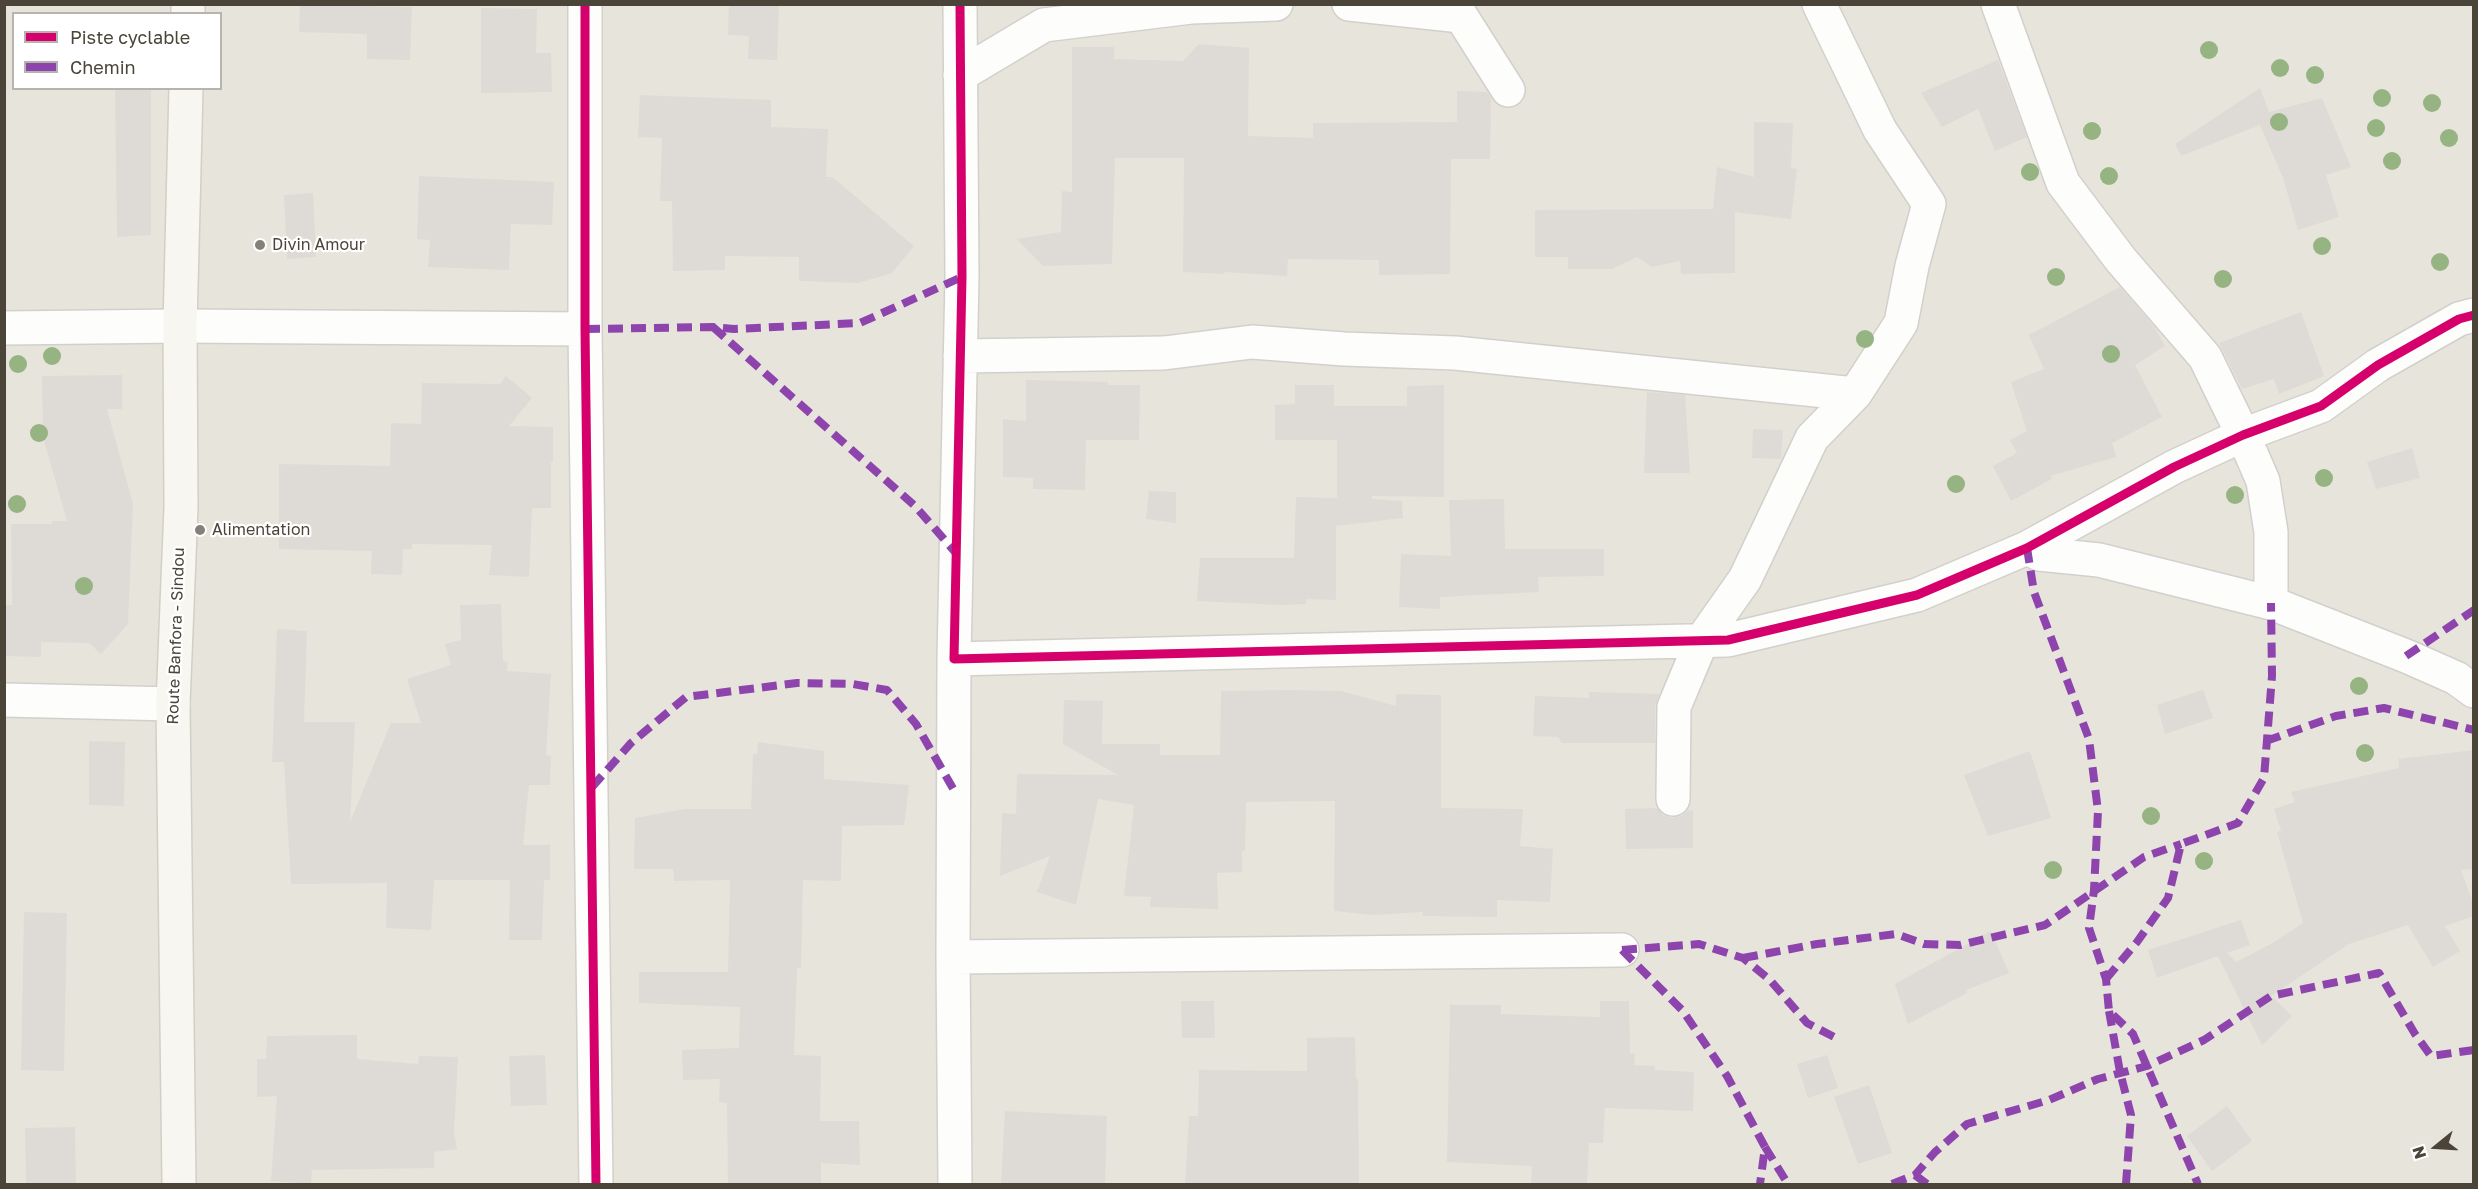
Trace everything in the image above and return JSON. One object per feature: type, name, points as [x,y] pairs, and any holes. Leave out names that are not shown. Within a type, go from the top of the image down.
[{"type":"main road","name":"Route Banfora - Sindou","points":[[179,1185],[172,704],[181,507],[180,326],[186,90]]},
{"type":"street","points":[[585,4],[585,329],[596,1185]]},
{"type":"street","points":[[955,1185],[954,658],[960,356],[960,4]]},
{"type":"street","points":[[960,75],[1044,25],[1191,7],[1276,4]]},
{"type":"street","points":[[1349,4],[1461,16],[1508,90]]},
{"type":"street","points":[[1673,799],[1674,706],[1702,640],[1745,579],[1812,438],[1855,394],[1901,323],[1912,266],[1929,204],[1880,130],[1820,4]]},
{"type":"street","points":[[1998,4],[2063,183],[2121,260],[2205,357],[2243,435],[2263,481],[2271,532],[2271,603]]},
{"type":"street","points":[[954,658],[1728,640],[1917,595],[2027,548],[2174,467],[2243,435],[2320,406],[2378,365],[2458,319],[2474,315]]},
{"type":"street","points":[[4,328],[180,326],[585,329]]},
{"type":"street","points":[[960,356],[1164,353],[1252,342],[1455,353],[1855,394]]},
{"type":"street","points":[[2027,548],[2039,554],[2099,560],[2271,603],[2406,656],[2456,678],[2474,691]]},
{"type":"street","points":[[4,700],[172,704]]},
{"type":"street","points":[[953,957],[1622,950]]},
{"type":"shaded area","points":[[5,5],[2473,5],[2473,1184],[5,1184]]},
{"type":"building","points":[[729,4],[779,4],[777,60],[748,59],[749,36],[728,35]]},
{"type":"building","points":[[300,5],[412,7],[410,60],[367,59],[367,34],[299,32]]},
{"type":"building","points":[[481,8],[537,9],[536,53],[551,53],[552,92],[481,93]]},
{"type":"building","points":[[1199,44],[1249,48],[1248,136],[1313,138],[1313,123],[1457,122],[1457,91],[1487,92],[1491,98],[1490,159],[1451,159],[1450,274],[1379,275],[1379,260],[1288,259],[1287,276],[1183,272],[1184,158],[1115,158],[1112,264],[1043,266],[1017,239],[1061,232],[1062,191],[1072,192],[1072,47],[1114,47],[1114,59],[1183,61]]},
{"type":"building","points":[[1998,60],[2027,137],[1995,151],[1978,109],[1942,127],[1921,93]]},
{"type":"building","points":[[2260,88],[2269,112],[2322,98],[2351,167],[2326,175],[2339,217],[2298,230],[2283,178],[2260,125],[2181,156],[2175,144]]},
{"type":"building","points":[[115,90],[151,90],[151,235],[117,237]]},
{"type":"building","points":[[640,95],[771,100],[771,127],[828,129],[826,177],[832,177],[914,246],[892,273],[858,283],[799,281],[799,257],[725,256],[725,270],[673,271],[672,201],[660,201],[662,138],[638,137]]},
{"type":"building","points":[[1754,122],[1793,123],[1791,168],[1797,169],[1791,219],[1735,212],[1735,273],[1681,274],[1680,261],[1652,267],[1637,257],[1612,269],[1568,269],[1568,257],[1535,257],[1535,210],[1713,209],[1717,167],[1754,177]]},
{"type":"building","points":[[419,176],[554,182],[552,225],[511,224],[509,270],[428,267],[430,240],[417,239]]},
{"type":"building","points":[[313,193],[316,257],[287,259],[284,195]]},
{"type":"building","points":[[2120,287],[2155,328],[2165,346],[2135,365],[2162,417],[2112,443],[2116,457],[2050,476],[2052,479],[2011,501],[1993,466],[2017,453],[2010,440],[2027,431],[2011,382],[2044,369],[2029,335]]},
{"type":"building","points":[[2301,312],[2324,376],[2279,394],[2274,379],[2242,389],[2219,343]]},
{"type":"building","points":[[122,375],[122,409],[107,409],[133,504],[128,624],[101,654],[89,643],[41,642],[41,657],[4,656],[4,605],[12,605],[11,524],[52,524],[52,521],[67,521],[43,437],[42,376]]},
{"type":"building","points":[[506,376],[532,398],[509,426],[553,427],[551,508],[532,508],[529,577],[489,575],[492,545],[412,544],[412,549],[403,549],[402,575],[371,574],[372,551],[279,549],[279,464],[390,466],[391,423],[421,424],[422,383],[500,384]]},
{"type":"building","points":[[1026,380],[1140,385],[1139,440],[1086,440],[1085,490],[1033,489],[1033,478],[1003,477],[1003,419],[1026,421]]},
{"type":"building","points":[[1295,385],[1334,385],[1334,406],[1407,406],[1407,386],[1444,385],[1444,497],[1372,496],[1372,499],[1402,501],[1403,518],[1336,526],[1336,600],[1306,599],[1306,604],[1281,605],[1197,601],[1200,558],[1294,558],[1296,497],[1337,498],[1337,440],[1275,440],[1275,405],[1295,404]]},
{"type":"building","points":[[1647,392],[1685,395],[1690,473],[1644,473]]},
{"type":"building","points":[[1753,429],[1783,430],[1781,459],[1752,458]]},
{"type":"building","points":[[2412,448],[2420,478],[2376,489],[2367,462]]},
{"type":"building","points":[[1149,491],[1176,492],[1176,523],[1146,519]]},
{"type":"building","points":[[1504,499],[1505,549],[1604,549],[1604,576],[1538,577],[1539,592],[1440,597],[1440,609],[1399,607],[1401,554],[1451,556],[1449,500]]},
{"type":"building","points":[[501,604],[503,661],[508,662],[507,671],[551,674],[546,755],[551,756],[550,785],[529,785],[523,845],[550,845],[550,880],[544,880],[542,940],[509,940],[510,880],[434,880],[431,930],[386,928],[387,883],[291,884],[284,762],[272,762],[277,629],[307,631],[304,722],[355,722],[350,822],[391,723],[421,723],[407,679],[451,665],[445,644],[461,640],[460,605]]},
{"type":"building","points":[[2203,690],[2213,718],[2165,734],[2157,705]]},
{"type":"building","points":[[1221,691],[1341,691],[1396,706],[1396,694],[1441,695],[1441,808],[1523,809],[1520,846],[1553,849],[1550,902],[1497,900],[1497,917],[1423,916],[1423,912],[1373,915],[1334,911],[1335,801],[1246,802],[1242,872],[1217,873],[1218,909],[1150,907],[1151,897],[1124,896],[1134,805],[1098,799],[1076,905],[1037,892],[1050,856],[1000,876],[1002,813],[1016,814],[1017,774],[1118,775],[1063,744],[1064,700],[1103,701],[1102,744],[1160,744],[1160,755],[1220,755]]},
{"type":"building","points":[[1589,692],[1659,694],[1655,707],[1655,743],[1562,743],[1558,737],[1533,736],[1535,696],[1589,698]]},
{"type":"building","points":[[89,741],[125,742],[124,806],[89,805]]},
{"type":"building","points":[[758,742],[824,751],[824,779],[909,785],[904,825],[842,826],[841,881],[803,880],[801,968],[797,968],[794,1055],[821,1056],[820,1121],[859,1121],[860,1165],[821,1163],[821,1185],[728,1185],[727,1103],[719,1102],[720,1079],[683,1080],[682,1050],[739,1048],[740,1007],[639,1003],[639,972],[728,972],[730,880],[674,881],[673,869],[634,869],[635,818],[685,809],[751,809],[753,754],[757,754]]},
{"type":"building","points":[[2474,750],[2474,869],[2461,870],[2474,906],[2474,916],[2445,926],[2460,951],[2433,967],[2408,925],[2349,944],[2271,996],[2292,1016],[2262,1045],[2218,956],[2157,978],[2148,950],[2241,920],[2250,945],[2227,953],[2236,962],[2271,944],[2303,923],[2277,832],[2281,831],[2274,809],[2295,802],[2291,792],[2399,768],[2398,759]]},
{"type":"building","points":[[2030,751],[2051,818],[1988,836],[1964,775]]},
{"type":"building","points":[[1657,808],[1663,815],[1672,818],[1693,810],[1693,848],[1626,849],[1625,809]]},
{"type":"building","points":[[24,912],[67,913],[64,1071],[21,1070]]},
{"type":"building","points":[[1991,931],[2009,973],[1966,990],[1967,993],[1908,1024],[1895,984]]},
{"type":"building","points":[[1181,1001],[1214,1001],[1215,1038],[1182,1038]]},
{"type":"building","points":[[1600,1001],[1629,1001],[1630,1054],[1635,1054],[1634,1065],[1655,1066],[1655,1070],[1694,1072],[1693,1111],[1605,1108],[1603,1143],[1589,1143],[1587,1185],[1531,1185],[1532,1166],[1447,1162],[1450,1005],[1501,1005],[1501,1014],[1600,1017]]},
{"type":"building","points":[[357,1035],[357,1059],[418,1064],[419,1056],[458,1057],[454,1133],[457,1149],[434,1152],[434,1168],[312,1170],[311,1184],[271,1181],[277,1096],[257,1097],[257,1059],[266,1059],[267,1036]]},
{"type":"building","points":[[1355,1037],[1356,1079],[1358,1079],[1359,1185],[1185,1185],[1189,1116],[1198,1116],[1199,1070],[1307,1071],[1307,1038]]},
{"type":"building","points":[[545,1055],[547,1105],[511,1106],[509,1056]]},
{"type":"building","points":[[1827,1055],[1838,1088],[1808,1098],[1797,1064]]},
{"type":"building","points":[[1869,1085],[1892,1153],[1858,1164],[1834,1097]]},
{"type":"building","points":[[2227,1106],[2252,1141],[2212,1171],[2187,1136]]},
{"type":"building","points":[[1005,1111],[1107,1116],[1105,1185],[1001,1185]]},
{"type":"building","points":[[75,1127],[76,1185],[26,1185],[25,1128]]},
{"type":"marked path","points":[[585,329],[713,327],[734,329],[860,323],[962,277]]},
{"type":"marked path","points":[[713,327],[915,506],[956,553]]},
{"type":"marked path","points":[[2027,548],[2034,592],[2089,739],[2098,811],[2094,890],[2089,928],[2106,979],[2109,1011],[2133,1034],[2198,1184]]},
{"type":"marked path","points":[[2106,979],[2137,942],[2168,898],[2181,844],[2238,823],[2264,778],[2272,676],[2271,603]]},
{"type":"marked path","points":[[2406,656],[2474,610]]},
{"type":"marked path","points":[[592,787],[631,743],[686,697],[797,683],[853,684],[887,690],[916,724],[955,792]]},
{"type":"marked path","points":[[2266,741],[2336,716],[2384,708],[2474,730]]},
{"type":"marked path","points":[[1743,958],[1817,944],[1896,934],[1924,944],[1960,945],[2045,925],[2144,857],[2181,844]]},
{"type":"marked path","points":[[1622,950],[1699,944],[1743,958],[1770,980],[1807,1023],[1836,1038]]},
{"type":"marked path","points":[[1622,950],[1683,1011],[1727,1076],[1765,1147],[1760,1184]]},
{"type":"marked path","points":[[1892,1184],[1915,1175],[1935,1152],[1967,1124],[2049,1100],[2098,1079],[2147,1066],[2204,1040],[2271,996],[2379,973],[2415,1034],[2431,1056],[2474,1050]]},
{"type":"marked path","points":[[2109,1011],[2120,1072],[2131,1115],[2126,1184]]},
{"type":"marked path","points":[[1765,1147],[1788,1184]]},
{"type":"marked path","points":[[1915,1175],[1927,1184]]},
{"type":"cycle path","points":[[585,4],[585,329],[596,1184]]},
{"type":"cycle path","points":[[960,4],[962,277],[954,659],[1728,640],[1917,595],[2027,548],[2174,467],[2243,435],[2321,406],[2378,365],[2459,319],[2474,315]]},
{"type":"place","name":"Divin Amour","points":[[260,245]]},
{"type":"place","name":"Alimentation","points":[[200,530]]}]
